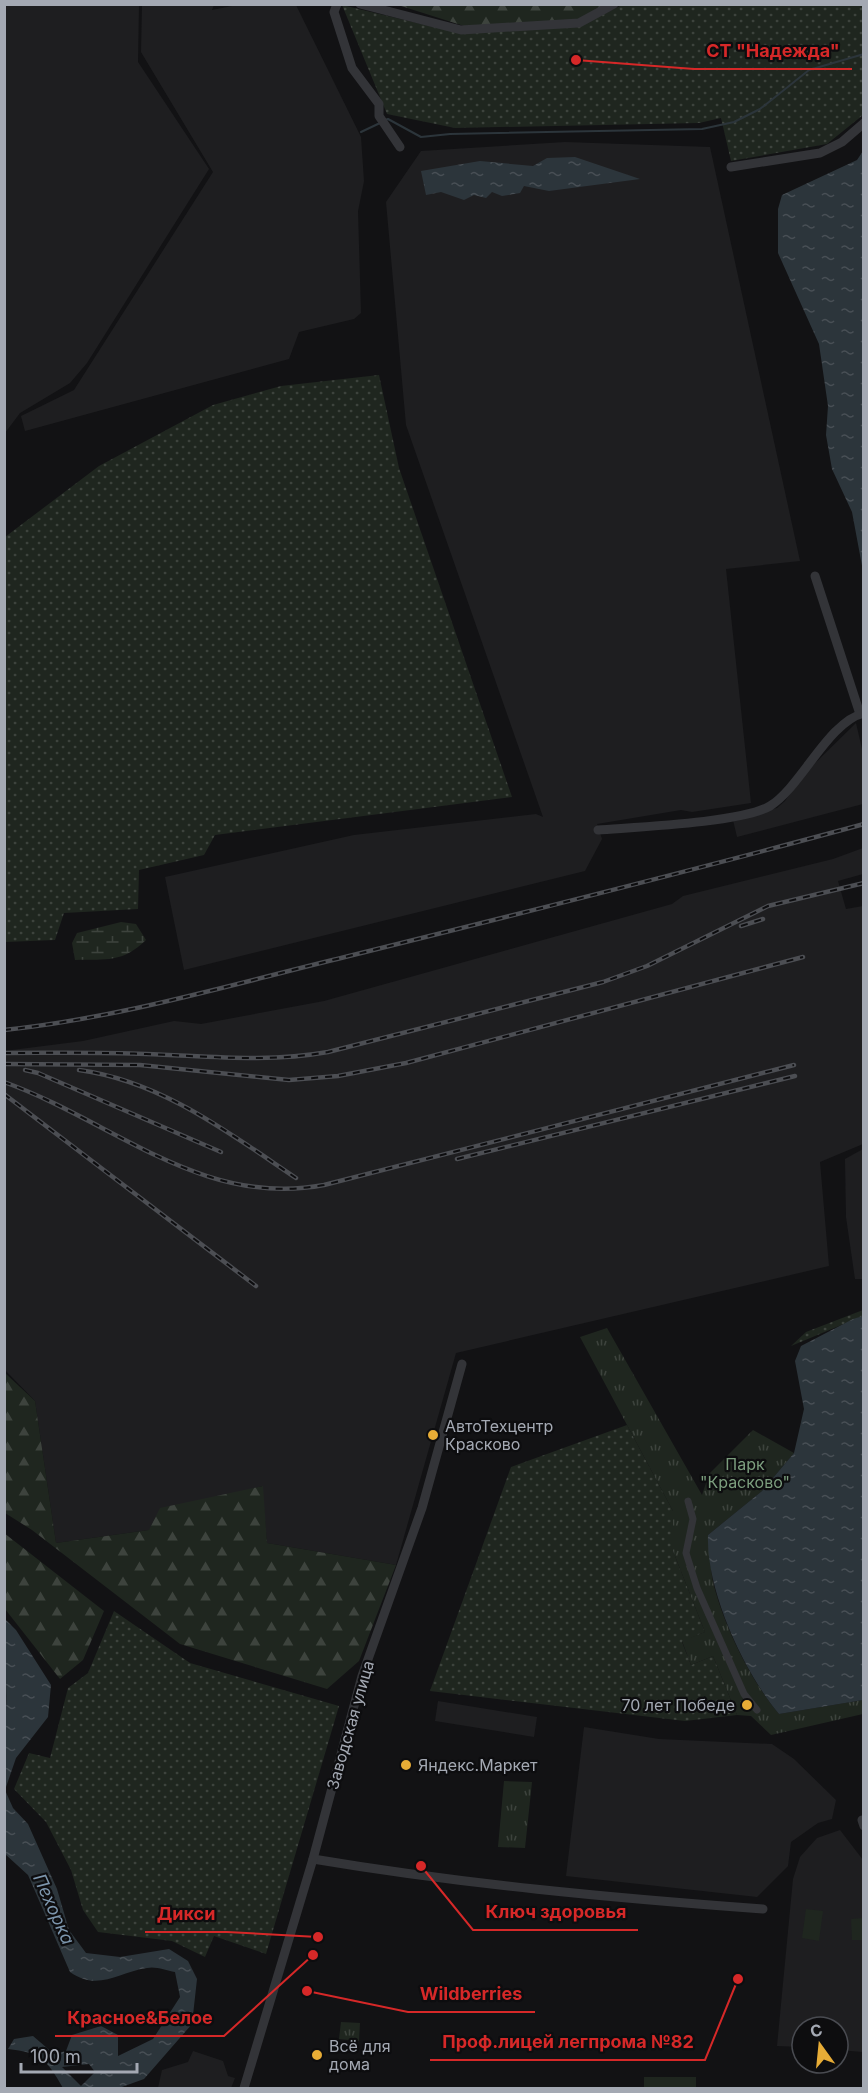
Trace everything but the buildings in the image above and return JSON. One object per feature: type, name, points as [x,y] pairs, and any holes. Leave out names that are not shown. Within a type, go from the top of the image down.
[{"type":"street","points":[[337,4],[334,12],[352,68],[379,104],[380,116],[400,147]]},
{"type":"street","points":[[360,4],[461,30],[579,23],[614,4]]},
{"type":"street","points":[[731,167],[820,153],[842,142],[864,123]]},
{"type":"street","points":[[598,830],[674,823],[759,811],[779,798],[838,731],[862,713],[815,576]]},
{"type":"street","name":"Заводская улица","points":[[244,2088],[313,1859],[362,1676],[422,1508],[462,1364]]},
{"type":"street","points":[[688,1501],[693,1519],[686,1552],[697,1588],[744,1694],[757,1710]]},
{"type":"street","points":[[313,1859],[397,1874],[492,1885],[763,1909]]},
{"type":"shaded area","points":[[5,4],[139,5],[138,62],[209,169],[87,363],[70,383],[20,413],[5,433]]},
{"type":"shaded area","points":[[142,5],[214,5],[212,10],[237,5],[296,5],[361,137],[364,181],[358,211],[361,313],[354,319],[299,332],[289,359],[25,431],[21,416],[74,390],[213,172],[141,52]]},
{"type":"shaded area","points":[[565,142],[710,147],[800,561],[726,569],[751,803],[692,812],[681,810],[597,824],[602,839],[585,871],[184,970],[165,877],[354,835],[536,814],[543,817],[406,425],[386,202],[421,151]]},
{"type":"shaded area","points":[[856,723],[863,753],[863,804],[737,837],[733,820],[777,808],[785,801],[803,775]]},
{"type":"shaded area","points":[[863,848],[863,874],[838,881],[846,909],[863,906],[863,1144],[820,1162],[829,1266],[456,1353],[396,1565],[267,1543],[262,1486],[149,1530],[56,1543],[35,1401],[5,1370],[4,1051],[83,1041],[174,1021],[201,1024],[324,1001],[672,904],[683,896],[833,859]]},
{"type":"shaded area","points":[[863,1149],[864,1279],[855,1279],[846,1217],[845,1159]]},
{"type":"shaded area","points":[[438,1701],[537,1717],[534,1737],[435,1721]]},
{"type":"shaded area","points":[[584,1727],[659,1739],[772,1744],[794,1759],[836,1800],[832,1819],[818,1823],[791,1842],[788,1866],[757,1897],[566,1876]]},
{"type":"shaded area","points":[[840,1830],[863,1860],[863,2052],[850,2051],[850,2015],[790,2015],[790,2047],[777,2046],[793,1879],[800,1857],[817,1838]]},
{"type":"shaded area","points":[[193,2051],[223,2061],[228,2076],[235,2078],[231,2088],[158,2088],[162,2070],[188,2062]]},
{"type":"green space","points":[[342,5],[459,33],[578,27],[622,5],[863,5],[863,115],[827,144],[731,161],[721,118],[699,123],[455,128],[387,114]]},
{"type":"green space","points":[[398,5],[606,5],[576,20],[464,26]]},
{"type":"green space","points":[[379,375],[399,468],[512,797],[215,835],[204,855],[139,870],[138,909],[64,913],[55,940],[5,942],[5,537],[99,466],[213,405],[281,386]]},
{"type":"green space","points":[[121,922],[136,924],[146,940],[121,956],[75,960],[72,943],[77,933]]},
{"type":"green space","points":[[863,1310],[863,1316],[791,1346],[806,1332]]},
{"type":"green space","name":"Парк \"Красково\"","points":[[607,1328],[702,1495],[709,1474],[753,1430],[794,1453],[762,1491],[708,1535],[714,1586],[740,1653],[779,1714],[863,1700],[863,1714],[771,1735],[751,1716],[737,1715],[713,1656],[691,1665],[682,1641],[705,1632],[673,1551],[673,1511],[580,1337]]},
{"type":"green space","points":[[5,1373],[35,1401],[56,1543],[149,1530],[160,1508],[263,1486],[267,1543],[396,1565],[359,1661],[327,1689],[180,1644],[32,1530],[5,1513]]},
{"type":"green space","points":[[627,1425],[673,1511],[673,1551],[705,1632],[682,1642],[691,1665],[713,1656],[737,1715],[685,1721],[430,1691],[511,1467]]},
{"type":"green space","points":[[4,1533],[104,1611],[83,1660],[60,1679],[5,1609]]},
{"type":"green space","points":[[114,1611],[190,1663],[339,1706],[266,1954],[214,1936],[205,1957],[172,1941],[98,1932],[83,1910],[71,1870],[46,1822],[14,1789],[29,1753],[50,1758],[68,1688],[88,1673]]},
{"type":"green space","points":[[504,1781],[532,1782],[525,1848],[498,1847]]},
{"type":"green space","points":[[806,1909],[823,1911],[819,1941],[802,1938]]},
{"type":"green space","points":[[863,1918],[863,1940],[852,1940],[851,1919]]},
{"type":"green space","points":[[341,2022],[360,2023],[359,2041],[339,2039]]},
{"type":"green space","points":[[644,2077],[696,2077],[696,2088],[644,2088]]},
{"type":"water","points":[[863,151],[863,571],[852,512],[832,469],[826,435],[828,406],[819,344],[778,253],[778,209],[782,195],[857,160]]},
{"type":"water","points":[[575,157],[640,179],[549,191],[524,186],[520,193],[502,196],[492,192],[486,198],[474,195],[464,200],[441,192],[426,195],[421,171],[480,161],[533,166],[547,158]]},
{"type":"water","points":[[863,1316],[863,1700],[779,1714],[766,1697],[741,1654],[720,1605],[713,1581],[708,1535],[762,1491],[794,1453],[804,1409],[795,1361],[801,1346]]},
{"type":"water","name":"Пехорка","points":[[5,1619],[16,1630],[51,1685],[48,1717],[16,1758],[5,1790],[13,1808],[28,1824],[57,1889],[69,1930],[86,1953],[120,1957],[169,1949],[188,1961],[197,1979],[192,2024],[144,2079],[119,2088],[63,2088],[53,2071],[42,2060],[19,2050],[8,2049],[14,2039],[33,2036],[54,2054],[66,2051],[72,2035],[101,2026],[118,2035],[118,2056],[153,2039],[180,1997],[175,1972],[164,1969],[147,1968],[99,1981],[80,1978],[70,1972],[28,1875],[5,1854],[4,1723],[6,1692]],"holes":[[[89,2064],[95,2072],[81,2086],[62,2067]]]},
{"type":"waterway","points":[[385,120],[388,119],[421,137],[450,134],[702,129],[734,122],[760,109],[809,70],[864,54]]},
{"type":"waterway","points":[[361,132],[380,123]]},
{"type":"railway","points":[[4,1030],[47,1025],[176,999],[605,892],[864,824]]},
{"type":"railway","points":[[4,1053],[111,1053],[260,1058],[328,1052],[603,982],[647,966],[768,906],[864,883]]},
{"type":"railway","points":[[741,926],[763,919]]},
{"type":"railway","points":[[4,1064],[140,1065],[289,1080],[338,1076],[406,1063],[803,957]]},
{"type":"railway","points":[[4,1082],[197,1173],[237,1184],[279,1189],[324,1185],[794,1065]]},
{"type":"railway","points":[[25,1070],[38,1073],[221,1152]]},
{"type":"railway","points":[[79,1070],[109,1076],[166,1097],[220,1127],[296,1178]]},
{"type":"railway","points":[[457,1159],[795,1076]]},
{"type":"railway","points":[[4,1094],[256,1286]]},
{"type":"place","name":"СТ \"Надежда\"","points":[[576,60]]},
{"type":"place","name":"АвтоТехцентр Красково","points":[[433,1435]]},
{"type":"place","name":"70 лет Победе","points":[[747,1705]]},
{"type":"place","name":"Яндекс.Маркет","points":[[406,1765]]},
{"type":"place","name":"Ключ здоровья","points":[[421,1866]]},
{"type":"place","name":"Дикси","points":[[318,1937]]},
{"type":"place","name":"Красное&Белое","points":[[313,1955]]},
{"type":"place","name":"Проф.лицей легпрома №82","points":[[738,1979]]},
{"type":"place","name":"Wildberries","points":[[307,1991]]},
{"type":"place","name":"Всё для дома","points":[[317,2055]]}]
